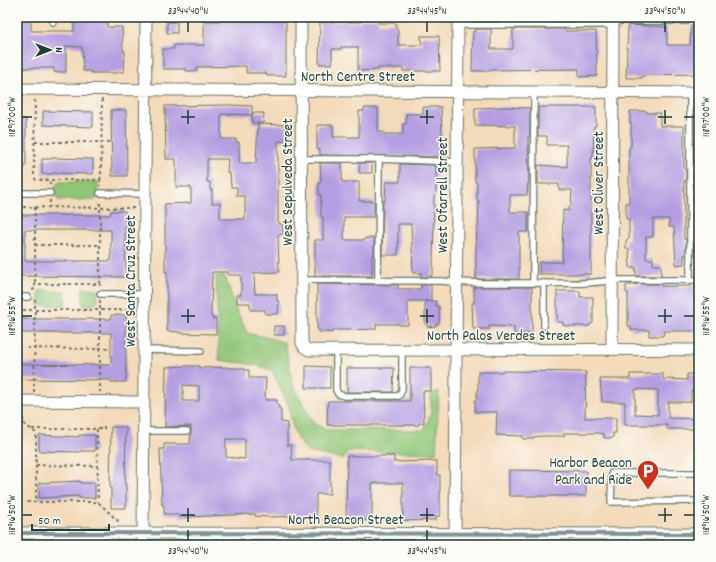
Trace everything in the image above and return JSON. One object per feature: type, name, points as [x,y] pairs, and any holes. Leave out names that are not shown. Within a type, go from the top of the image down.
[{"type":"street","name":"West Santa Cruz Street","points":[[143,545],[146,17]]},
{"type":"street","name":"West Sepulveda Street","points":[[302,17],[301,280],[302,343],[304,347]]},
{"type":"street","name":"West Ofarrell Street","points":[[455,540],[458,21]]},
{"type":"street","name":"West Oliver Street","points":[[612,349],[613,21]]},
{"type":"street","name":"North Centre Street","points":[[17,89],[695,93]]},
{"type":"street","name":"North Palos Verdes Street","points":[[304,347],[309,350],[402,351],[612,349],[699,350]]},
{"type":"street","points":[[25,401],[144,402]]},
{"type":"street","name":"North Beacon Street","points":[[17,533],[143,533],[247,539],[455,540],[699,534]]},
{"type":"lane","points":[[535,17],[535,24]]},
{"type":"lane","points":[[458,21],[535,24],[690,19],[699,21]]},
{"type":"lane","points":[[533,283],[534,92]]},
{"type":"lane","points":[[690,279],[695,93]]},
{"type":"lane","points":[[302,159],[379,159],[457,162]]},
{"type":"lane","points":[[378,280],[379,159]]},
{"type":"lane","points":[[17,193],[50,193]]},
{"type":"lane","points":[[100,193],[146,194]]},
{"type":"lane","points":[[301,280],[441,280],[456,282],[544,283],[599,282],[612,280],[699,280]]},
{"type":"lane","points":[[544,283],[544,326]]},
{"type":"lane","points":[[100,294],[144,294]]},
{"type":"lane","points":[[17,297],[28,297]]},
{"type":"lane","points":[[144,350],[201,350]]},
{"type":"lane","points":[[336,350],[336,390],[338,394],[344,396],[399,396],[402,390],[402,351]]},
{"type":"lane","points":[[144,431],[187,431]]},
{"type":"lane","points":[[699,473],[612,473],[611,502],[699,501]]},
{"type":"path","points":[[35,89],[34,177],[36,180],[100,180]]},
{"type":"path","points":[[100,401],[100,180],[102,89]]},
{"type":"path","points":[[35,142],[110,142]]},
{"type":"path","points":[[50,180],[50,206]]},
{"type":"path","points":[[17,206],[145,208]]},
{"type":"path","points":[[35,206],[35,348],[25,401],[23,423],[36,433],[36,503]]},
{"type":"path","points":[[35,245],[100,245]]},
{"type":"path","points":[[36,284],[100,284]]},
{"type":"path","points":[[28,297],[32,289],[35,289]]},
{"type":"path","points":[[17,310],[144,310]]},
{"type":"path","points":[[27,348],[109,348]]},
{"type":"path","points":[[31,429],[104,429],[104,424]]},
{"type":"path","points":[[97,429],[98,502]]},
{"type":"path","points":[[36,465],[98,466]]},
{"type":"path","points":[[27,502],[98,502],[118,521],[118,533]]},
{"type":"green space","points":[[59,182],[98,182],[98,197],[95,200],[58,200],[56,197],[55,186]]},
{"type":"green space","points":[[216,276],[225,276],[235,307],[247,333],[285,343],[293,385],[314,424],[329,430],[424,430],[431,414],[431,394],[439,391],[436,453],[347,451],[344,459],[308,452],[297,438],[292,424],[289,407],[272,370],[256,365],[219,360]]},
{"type":"green space","points":[[83,288],[97,289],[98,301],[94,305],[83,305]]},
{"type":"green space","points":[[39,291],[65,291],[65,305],[39,306]]},
{"type":"building","points":[[17,17],[31,17],[31,31],[74,31],[74,17],[107,17],[107,27],[122,27],[123,51],[125,51],[124,72],[91,73],[91,71],[83,71],[82,47],[66,46],[66,72],[54,72],[54,68],[17,68]]},
{"type":"building","points":[[476,17],[491,17],[491,21],[476,21]]},
{"type":"building","points":[[513,17],[564,17],[564,21],[513,21]]},
{"type":"building","points":[[361,19],[375,19],[378,20],[378,23],[396,23],[396,29],[398,29],[398,45],[422,45],[421,36],[439,36],[440,71],[403,71],[403,68],[378,68],[378,70],[358,71],[358,47],[341,47],[341,49],[332,49],[332,64],[319,64],[320,22],[361,22]]},
{"type":"building","points":[[204,21],[286,21],[286,76],[267,76],[266,73],[246,73],[246,66],[197,67],[197,71],[186,71],[186,69],[163,69],[163,49],[174,49],[174,45],[204,45]]},
{"type":"building","points":[[167,22],[177,22],[177,33],[167,33]]},
{"type":"building","points":[[628,25],[667,27],[667,45],[690,45],[691,27],[699,27],[699,74],[647,75],[642,76],[642,78],[626,78]]},
{"type":"building","points":[[476,29],[491,29],[491,49],[513,49],[513,29],[565,29],[565,31],[596,31],[597,76],[579,77],[579,69],[472,71],[473,31],[476,31]]},
{"type":"building","points":[[165,106],[252,106],[252,115],[221,114],[221,139],[236,139],[236,142],[239,142],[239,163],[256,163],[258,124],[285,125],[285,141],[278,141],[278,223],[282,224],[283,234],[278,235],[279,272],[254,273],[255,294],[277,294],[277,301],[279,301],[278,314],[265,314],[265,310],[250,310],[250,303],[237,303],[237,295],[241,295],[241,275],[228,275],[228,272],[212,272],[211,316],[212,319],[216,318],[216,334],[179,333],[167,331],[165,204],[191,203],[191,187],[176,187],[176,159],[166,159]],"holes":[[[207,159],[228,159],[227,173],[230,173],[231,187],[237,187],[237,196],[245,196],[245,219],[220,219],[220,203],[212,203],[212,190],[210,190],[210,182],[207,182]]]},
{"type":"building","points":[[423,107],[441,107],[441,157],[320,155],[320,150],[317,149],[317,125],[333,125],[333,137],[359,137],[359,111],[364,111],[364,108],[378,108],[378,132],[384,132],[384,134],[403,134],[403,124],[406,124],[406,114],[423,114]]},
{"type":"building","points":[[539,107],[596,107],[593,158],[591,158],[591,274],[539,274],[539,262],[562,262],[563,210],[569,211],[569,206],[571,206],[572,190],[559,190],[559,184],[538,184],[538,165],[567,167],[567,145],[547,145],[547,136],[538,136]]},
{"type":"building","points":[[475,108],[530,108],[530,136],[528,136],[529,183],[527,195],[510,195],[510,212],[528,212],[528,232],[519,232],[519,279],[476,279],[476,245],[479,201],[477,201],[477,182],[475,182],[475,149],[515,148],[515,126],[475,125]]},
{"type":"building","points":[[111,110],[126,110],[127,176],[112,176]]},
{"type":"building","points":[[43,111],[93,112],[93,127],[43,125]]},
{"type":"building","points":[[630,111],[660,113],[660,126],[684,126],[684,169],[686,169],[686,181],[684,181],[684,239],[686,239],[686,255],[684,255],[684,264],[676,265],[674,227],[669,227],[669,219],[653,219],[653,237],[646,237],[646,259],[653,259],[653,265],[661,265],[661,276],[636,276],[636,268],[630,268],[629,249],[626,249],[626,240],[629,239],[629,219],[626,219],[626,203],[629,203],[629,147],[631,147]]},
{"type":"building","points":[[252,113],[264,113],[263,123],[252,123]]},
{"type":"building","points":[[17,119],[26,119],[26,166],[17,166]]},
{"type":"building","points":[[42,159],[93,159],[93,174],[42,174]]},
{"type":"building","points":[[320,163],[342,163],[342,182],[359,182],[359,201],[374,201],[374,217],[344,217],[344,240],[365,240],[365,238],[374,238],[372,276],[315,276],[315,240],[323,240],[323,217],[321,217],[321,195],[319,195],[319,182],[321,182]]},
{"type":"building","points":[[360,163],[372,163],[372,173],[359,173]]},
{"type":"building","points":[[400,164],[436,165],[433,274],[431,274],[431,277],[421,277],[421,273],[413,273],[411,224],[398,224],[398,255],[382,255],[383,201],[385,201],[386,182],[400,182]]},
{"type":"building","points":[[694,169],[699,169],[699,182],[694,182]]},
{"type":"building","points":[[111,211],[125,211],[126,277],[17,276],[17,215],[110,215]],"holes":[[[25,230],[111,230],[111,261],[25,261]]]},
{"type":"building","points":[[694,239],[699,239],[699,255],[694,255]]},
{"type":"building","points":[[317,284],[398,285],[398,289],[421,289],[421,285],[431,285],[431,301],[408,301],[408,325],[376,324],[376,329],[333,330],[333,332],[319,332],[319,329],[317,329]]},
{"type":"building","points":[[690,284],[699,284],[699,331],[664,331],[663,336],[649,336],[649,330],[631,330],[631,326],[628,326],[628,293],[626,293],[626,285],[690,286]]},
{"type":"building","points":[[532,287],[532,334],[514,334],[514,327],[489,326],[489,329],[473,329],[472,303],[474,303],[474,288]]},
{"type":"building","points":[[557,291],[580,291],[580,297],[593,297],[593,323],[590,324],[590,326],[567,326],[563,325],[563,322],[557,322]]},
{"type":"building","points":[[425,301],[436,301],[436,306],[439,306],[439,324],[436,324],[436,326],[427,327],[427,324],[425,324]]},
{"type":"building","points":[[111,315],[126,315],[126,382],[111,382],[111,380],[17,379],[17,364],[111,365],[111,333],[17,333],[17,319],[111,319]]},
{"type":"building","points":[[274,326],[284,326],[284,335],[274,335]]},
{"type":"building","points":[[199,366],[199,368],[244,368],[244,370],[249,370],[249,378],[266,378],[265,400],[277,400],[277,405],[279,406],[279,409],[281,409],[281,422],[287,423],[287,445],[291,445],[292,460],[330,460],[330,494],[316,494],[316,516],[267,517],[255,516],[255,514],[179,517],[179,515],[164,514],[164,505],[162,505],[160,449],[164,449],[164,444],[190,444],[191,431],[191,426],[165,427],[166,367]],"holes":[[[183,385],[199,386],[199,401],[183,401]],[[226,439],[245,439],[245,459],[226,457]]]},
{"type":"building","points":[[306,366],[330,367],[330,388],[306,388]]},
{"type":"building","points":[[347,368],[394,368],[393,392],[347,392]]},
{"type":"building","points":[[410,368],[431,368],[431,391],[423,391],[424,423],[419,423],[419,425],[327,425],[328,401],[410,401]]},
{"type":"building","points":[[478,372],[586,372],[585,418],[616,418],[616,433],[613,433],[613,438],[604,438],[604,434],[599,433],[564,433],[564,436],[542,436],[533,437],[533,439],[523,439],[523,436],[496,435],[497,412],[475,412],[475,400],[477,400],[478,392]]},
{"type":"building","points":[[630,374],[663,374],[663,379],[687,380],[687,374],[699,374],[699,387],[693,387],[693,391],[691,391],[691,402],[668,402],[668,418],[699,419],[699,429],[667,429],[667,425],[625,425],[625,402],[602,402],[600,379],[630,379]],"holes":[[[635,390],[658,390],[658,415],[635,414]]]},
{"type":"building","points":[[111,427],[126,427],[126,508],[111,508]]},
{"type":"building","points":[[39,435],[79,437],[79,435],[95,435],[95,451],[39,451]]},
{"type":"building","points":[[347,456],[394,456],[394,462],[437,461],[437,475],[440,475],[440,516],[436,516],[436,520],[403,521],[403,483],[372,483],[372,520],[346,520]]},
{"type":"building","points":[[509,470],[586,471],[586,496],[509,496]]},
{"type":"building","points":[[80,481],[80,483],[95,483],[95,498],[79,498],[79,496],[39,498],[39,483]]},
{"type":"transit line","points":[[17,533],[699,534]]},
{"type":"place","name":"Harbor Beacon Park and Ride","points":[[648,490]]}]
